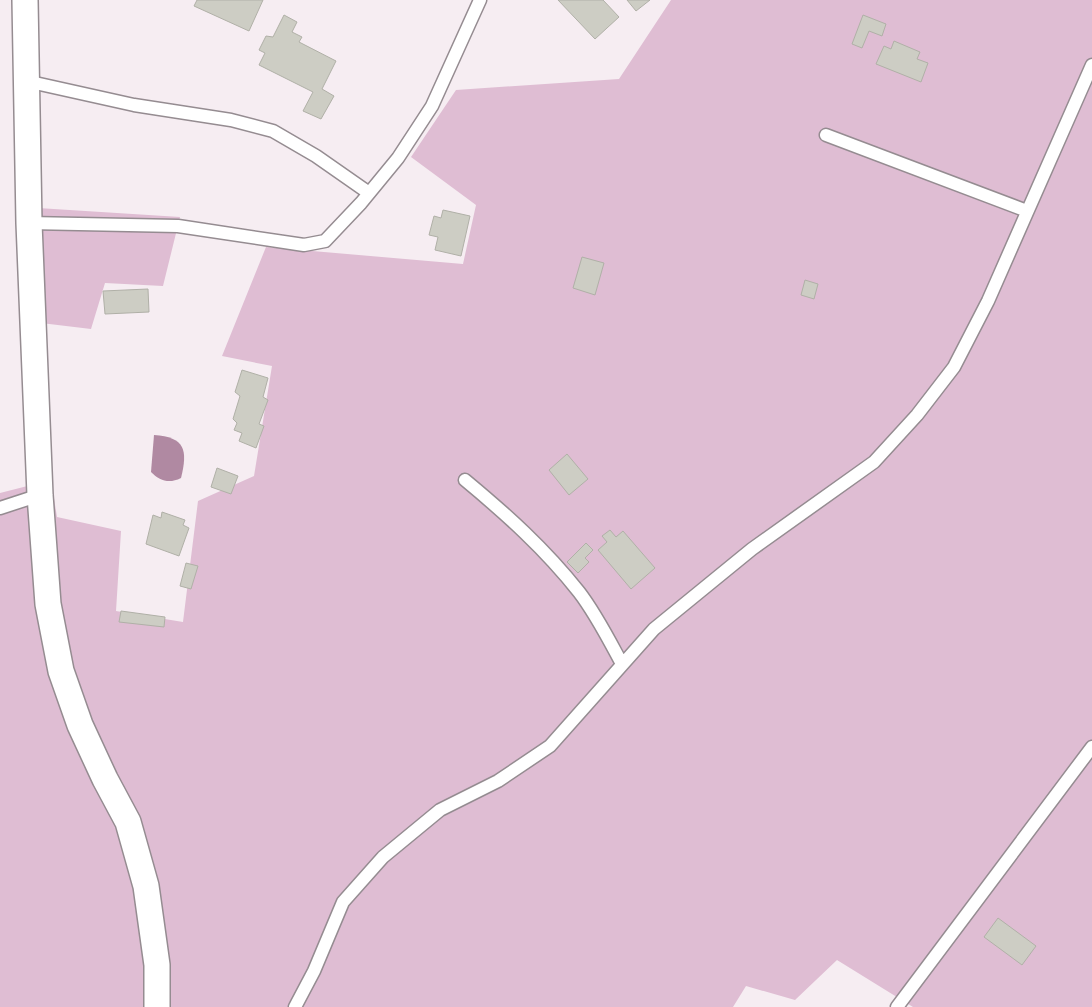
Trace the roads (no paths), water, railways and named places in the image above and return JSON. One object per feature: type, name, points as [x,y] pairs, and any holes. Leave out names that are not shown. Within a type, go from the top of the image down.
[{"type":"street","points":[[25,0],[30,222],[40,495],[48,604],[61,671],[80,724],[105,779],[128,822],[146,886],[157,965],[157,1007]]},
{"type":"lane","points":[[30,222],[178,226],[304,245],[324,241],[369,193],[398,158],[432,106],[480,0]]},
{"type":"lane","points":[[295,1007],[314,971],[342,902],[383,857],[440,810],[498,781],[550,746],[654,629],[752,550],[874,462],[917,415],[954,367],[988,301],[1092,64]]},
{"type":"lane","points":[[26,81],[134,105],[231,120],[273,131],[316,156],[369,193]]},
{"type":"lane","points":[[826,135],[1027,212]]},
{"type":"lane","points":[[465,480],[515,522],[573,585],[604,630],[622,664]]},
{"type":"lane","points":[[0,508],[40,495]]},
{"type":"lane","points":[[897,1007],[1092,747]]}]
